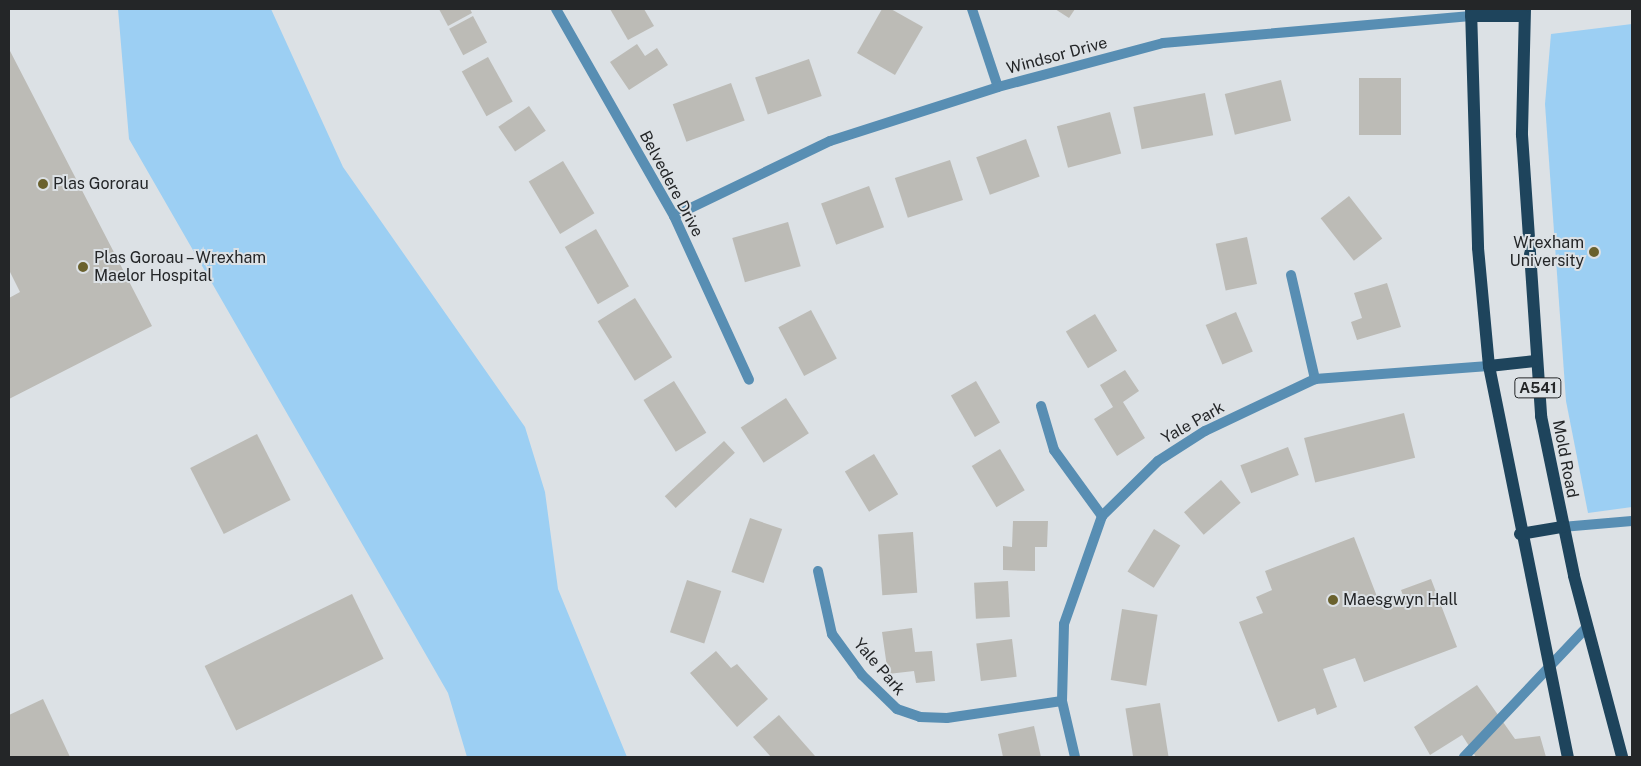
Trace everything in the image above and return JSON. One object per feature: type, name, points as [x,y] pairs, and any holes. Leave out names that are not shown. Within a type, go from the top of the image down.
[{"type":"main road","points":[[1471,12],[1525,13]]},
{"type":"main road","name":"A541","points":[[1471,12],[1478,248],[1489,366],[1520,534],[1568,757]]},
{"type":"main road","name":"Mold Road","points":[[1525,13],[1522,135],[1535,362],[1562,527],[1622,757]]},
{"type":"main road","points":[[1489,366],[1535,362]]},
{"type":"main road","points":[[1520,534],[1562,527]]},
{"type":"street","name":"Belvedere Drive","points":[[556,9],[674,216],[749,380]]},
{"type":"street","points":[[972,9],[998,87]]},
{"type":"street","name":"Windsor Drive","points":[[674,216],[830,141],[998,87],[1163,43],[1471,12]]},
{"type":"street","points":[[1291,276],[1315,379]]},
{"type":"street","name":"Yale Park","points":[[1074,757],[1062,701],[1064,624],[1102,516],[1158,461],[1205,431],[1315,379],[1489,366]]},
{"type":"street","points":[[1041,406],[1054,450],[1102,516]]},
{"type":"street","points":[[1562,527],[1632,522]]},
{"type":"street","name":"Yale Park","points":[[818,571],[832,634],[862,675],[896,709],[920,717],[947,718],[1062,701]]},
{"type":"street","points":[[1464,757],[1587,627]]},
{"type":"shaded area","points":[[118,9],[271,9],[343,167],[525,427],[545,492],[558,589],[627,757],[467,757],[448,693],[129,139]]},
{"type":"shaded area","name":"Wrexham University","points":[[1632,24],[1632,507],[1588,513],[1566,401],[1545,104],[1551,34]]},
{"type":"building","points":[[439,9],[470,9],[472,13],[448,26]]},
{"type":"building","points":[[610,9],[644,9],[654,26],[628,40]]},
{"type":"building","points":[[882,9],[891,9],[923,27],[895,75],[857,53]]},
{"type":"building","points":[[1055,9],[1075,9],[1069,18]]},
{"type":"building","points":[[473,16],[487,42],[463,55],[449,29]]},
{"type":"building","points":[[637,44],[645,56],[657,48],[668,65],[629,90],[610,62]]},
{"type":"building","name":"Plas Gororau","points":[[9,49],[152,326],[9,399],[9,298],[20,292],[9,270]]},
{"type":"building","points":[[488,57],[513,102],[486,116],[462,72]]},
{"type":"building","points":[[809,59],[822,96],[768,114],[755,78]]},
{"type":"building","points":[[1359,78],[1401,78],[1401,135],[1359,135]]},
{"type":"building","points":[[1281,80],[1291,121],[1235,135],[1225,94]]},
{"type":"building","points":[[731,83],[745,121],[686,142],[673,104]]},
{"type":"building","points":[[1205,93],[1213,135],[1142,149],[1133,107]]},
{"type":"building","points":[[529,106],[546,131],[515,152],[498,127]]},
{"type":"building","points":[[1110,112],[1121,154],[1068,168],[1057,126]]},
{"type":"building","points":[[1026,139],[1040,177],[990,195],[976,157]]},
{"type":"building","points":[[950,160],[963,200],[908,218],[895,178]]},
{"type":"building","points":[[563,161],[594,213],[560,234],[529,182]]},
{"type":"building","points":[[869,186],[884,227],[836,245],[821,203]]},
{"type":"building","points":[[1349,196],[1382,239],[1354,261],[1321,218]]},
{"type":"building","points":[[788,222],[801,266],[745,282],[732,238]]},
{"type":"building","points":[[596,229],[629,286],[598,304],[565,247]]},
{"type":"building","points":[[1247,237],[1257,284],[1226,291],[1216,244]]},
{"type":"building","points":[[1387,283],[1401,327],[1357,340],[1351,322],[1362,318],[1354,293]]},
{"type":"building","points":[[635,298],[672,357],[635,381],[598,321]]},
{"type":"building","points":[[811,310],[837,359],[804,376],[778,327]]},
{"type":"building","points":[[1236,312],[1253,352],[1222,364],[1206,325]]},
{"type":"building","points":[[1095,314],[1117,351],[1088,368],[1066,332]]},
{"type":"building","points":[[1125,370],[1139,391],[1123,402],[1145,438],[1117,456],[1094,419],[1113,407],[1100,385]]},
{"type":"building","points":[[674,381],[706,433],[676,452],[643,400]]},
{"type":"building","points":[[976,381],[1000,423],[975,437],[951,396]]},
{"type":"building","points":[[786,398],[809,433],[764,463],[741,427]]},
{"type":"building","points":[[1404,413],[1415,458],[1315,483],[1304,438]]},
{"type":"building","points":[[257,434],[291,500],[224,534],[190,468]]},
{"type":"building","points":[[724,441],[735,453],[676,508],[665,496]]},
{"type":"building","points":[[1288,447],[1299,475],[1251,493],[1240,465]]},
{"type":"building","points":[[1000,449],[1025,490],[996,507],[972,466]]},
{"type":"building","points":[[874,454],[898,494],[869,512],[845,472]]},
{"type":"building","points":[[1221,480],[1241,503],[1204,535],[1184,512]]},
{"type":"building","points":[[750,518],[782,529],[764,583],[731,572]]},
{"type":"building","points":[[1013,521],[1048,521],[1047,547],[1035,547],[1035,571],[1003,570],[1003,546],[1012,547]]},
{"type":"building","points":[[1154,529],[1180,545],[1154,588],[1128,571]]},
{"type":"building","points":[[913,532],[917,593],[882,595],[878,534]]},
{"type":"building","points":[[1354,537],[1381,607],[1404,598],[1401,590],[1431,579],[1457,647],[1364,682],[1355,658],[1323,669],[1337,707],[1317,715],[1315,708],[1278,722],[1239,622],[1263,613],[1256,597],[1272,590],[1265,571]]},
{"type":"building","points":[[687,580],[721,591],[704,643],[670,632]]},
{"type":"building","points":[[1008,581],[1010,617],[976,619],[974,583]]},
{"type":"building","points":[[352,594],[384,659],[236,731],[205,666]]},
{"type":"building","points":[[1122,609],[1158,615],[1146,686],[1111,680]]},
{"type":"building","points":[[912,628],[915,652],[932,651],[935,681],[916,683],[914,671],[888,674],[882,632]]},
{"type":"building","points":[[1012,639],[1017,677],[981,681],[976,643]]},
{"type":"building","points":[[716,651],[731,668],[737,664],[768,699],[737,727],[690,673]]},
{"type":"building","points":[[1477,685],[1515,739],[1540,736],[1546,757],[1476,757],[1462,735],[1430,755],[1414,727]]},
{"type":"building","points":[[43,699],[70,757],[9,757],[9,715]]},
{"type":"building","points":[[1160,703],[1169,757],[1133,757],[1125,708]]},
{"type":"building","points":[[779,715],[815,756],[771,757],[753,737]]},
{"type":"building","points":[[1034,726],[1041,757],[1003,757],[998,734]]},
{"type":"place","name":"Plas Gororau","points":[[43,184]]},
{"type":"place","name":"Wrexham University","points":[[1594,252]]},
{"type":"place","name":"Plas Goroau – Wrexham Maelor Hospital","points":[[83,267]]},
{"type":"place","name":"Maesgwyn Hall","points":[[1333,600]]}]
